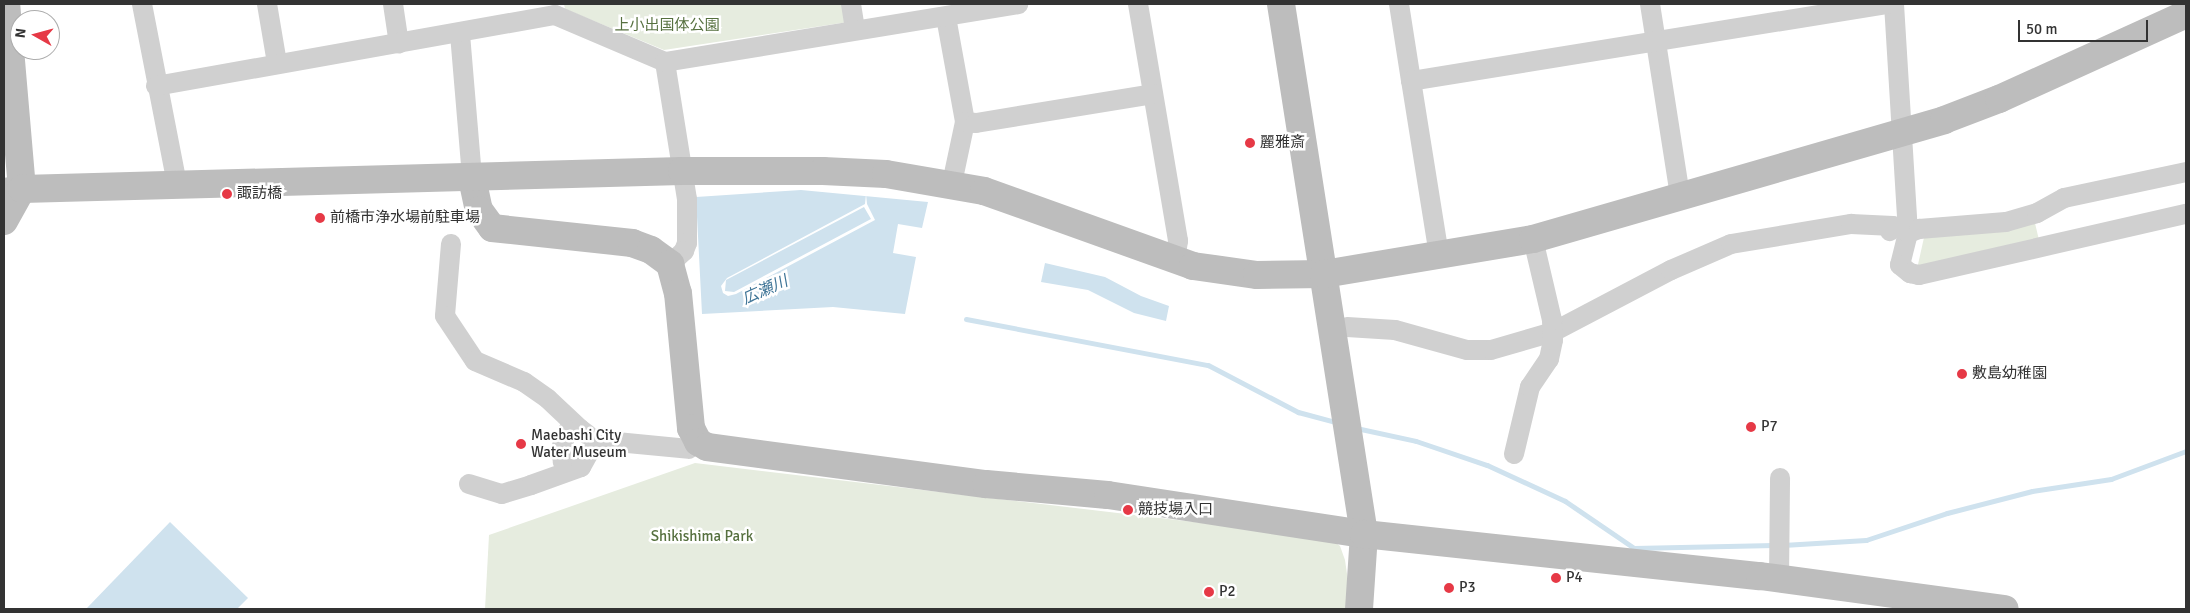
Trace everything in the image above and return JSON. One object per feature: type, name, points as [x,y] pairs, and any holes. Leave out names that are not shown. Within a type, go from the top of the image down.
[{"type":"street","points":[[4,221],[13,191],[6,4]]},
{"type":"street","points":[[142,4],[156,86],[177,184]]},
{"type":"street","points":[[267,4],[277,63]]},
{"type":"street","points":[[393,4],[399,44]]},
{"type":"street","points":[[851,4],[855,29]]},
{"type":"street","points":[[1138,4],[1178,241],[1175,261]]},
{"type":"street","points":[[1281,4],[1345,402],[1364,534],[1359,609]]},
{"type":"street","points":[[1398,4],[1439,255]]},
{"type":"street","points":[[1650,4],[1680,196]]},
{"type":"street","points":[[1411,82],[1888,4]]},
{"type":"street","points":[[1894,4],[1904,131],[1899,232],[1900,264],[1919,275],[2186,214]]},
{"type":"street","points":[[156,86],[277,63],[460,34],[552,9],[665,62],[1008,5]]},
{"type":"street","points":[[13,191],[177,184],[472,178],[682,171],[864,172],[952,183],[1024,203],[1175,261],[1257,276],[1324,274],[1533,239],[1944,120],[1999,99],[2181,12]]},
{"type":"street","points":[[946,16],[965,122],[952,183]]},
{"type":"street","points":[[460,34],[472,178],[479,210],[492,228],[632,243],[651,250],[670,264],[678,293],[690,421],[694,436],[701,445],[986,484],[1108,495],[1364,534],[1779,579],[2005,609]]},
{"type":"street","points":[[665,62],[682,171],[687,243],[684,251],[670,264]]},
{"type":"street","points":[[965,122],[976,123],[1153,94]]},
{"type":"street","points":[[1899,232],[2006,222],[2037,213],[2064,198],[2186,172]]},
{"type":"street","points":[[1347,327],[1395,330],[1467,350],[1491,350],[1554,332],[1671,270],[1731,244],[1851,224],[1893,226],[1899,232]]},
{"type":"street","points":[[1514,454],[1530,388],[1551,354],[1554,332],[1533,239]]},
{"type":"street","points":[[451,244],[445,316],[475,361],[524,382],[548,399],[588,435]]},
{"type":"street","points":[[581,467],[563,462],[560,448],[567,432],[689,449]]},
{"type":"street","points":[[581,467],[588,435]]},
{"type":"street","points":[[469,484],[502,494],[581,467]]},
{"type":"street","points":[[1779,579],[1780,478]]},
{"type":"green space","name":"上小出国体公園","points":[[564,4],[845,4],[848,22],[664,50],[565,9]]},
{"type":"green space","points":[[2034,219],[2039,240],[1917,269],[1925,233]]},
{"type":"green space","name":"Shikishima Park","points":[[695,463],[1329,538],[1340,546],[1345,560],[1352,609],[485,609],[489,535]]},
{"type":"water","name":"広瀬川","points":[[801,190],[928,202],[922,228],[898,224],[893,253],[916,257],[905,314],[833,307],[702,314],[696,197]]},
{"type":"water","points":[[1045,263],[1105,277],[1141,296],[1169,306],[1166,321],[1134,313],[1088,290],[1041,282]]},
{"type":"water","points":[[170,522],[248,598],[237,609],[86,609]]},
{"type":"pier","points":[[866,194],[867,204],[875,220],[736,294],[728,296],[723,293],[721,286],[727,278],[865,204]],"holes":[[[864,207],[871,219],[734,292],[725,291],[726,280]]]},
{"type":"waterway","points":[[966,319],[1208,365],[1298,412],[1339,423]]},
{"type":"waterway","points":[[1356,428],[1416,441],[1487,465],[1565,501],[1634,548],[1774,545]]},
{"type":"waterway","points":[[1783,545],[1866,540],[1947,513],[2032,491],[2111,479],[2186,451]]},
{"type":"place","name":"麗雅斎","points":[[1250,143]]},
{"type":"place","name":"諏訪橋","points":[[227,194]]},
{"type":"place","name":"前橋市浄水場前駐車場","points":[[320,218]]},
{"type":"place","name":"敷島幼稚園","points":[[1962,374]]},
{"type":"place","name":"P7","points":[[1751,427]]},
{"type":"place","name":"Maebashi City Water Museum","points":[[521,444]]},
{"type":"place","name":"競技場入口","points":[[1128,510]]},
{"type":"place","name":"P4","points":[[1556,578]]},
{"type":"place","name":"P3","points":[[1449,588]]},
{"type":"place","name":"P2","points":[[1209,592]]}]
